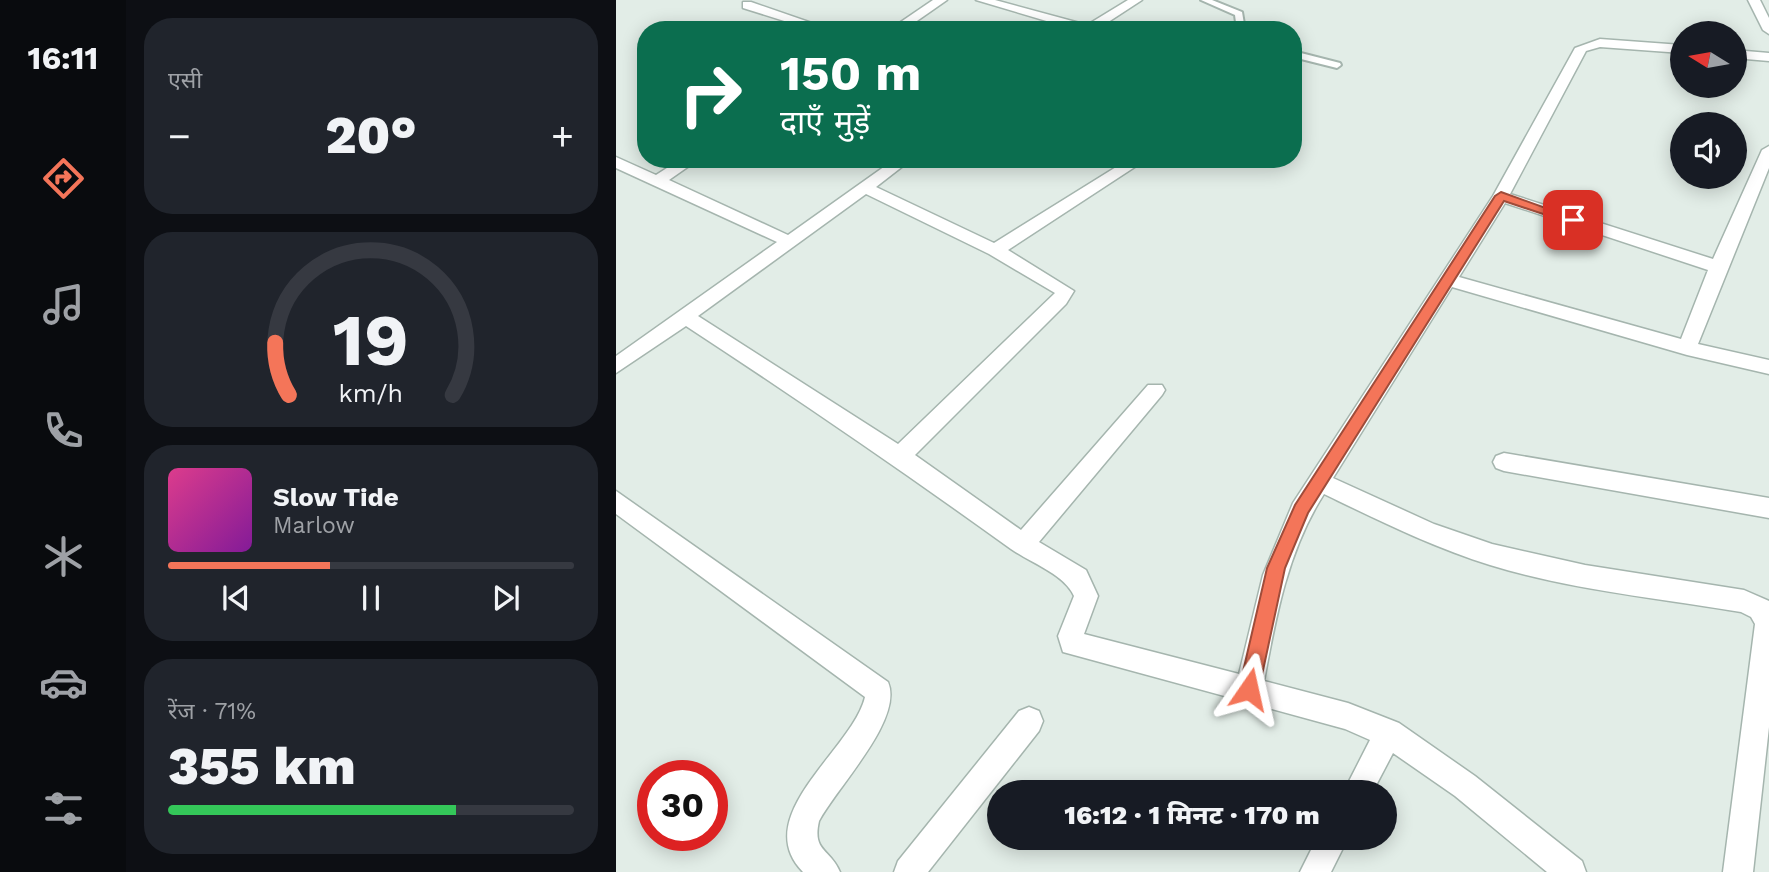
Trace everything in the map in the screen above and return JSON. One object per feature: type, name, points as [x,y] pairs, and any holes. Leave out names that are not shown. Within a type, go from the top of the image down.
[{"type":"street","points":[[909,21],[941,0]]},
{"type":"street","points":[[982,0],[1059,21]]},
{"type":"street","points":[[1101,21],[1136,0]]},
{"type":"street","points":[[1754,0],[1769,30]]},
{"type":"street","points":[[747,5],[798,21]]},
{"type":"street","points":[[1249,689],[1265,609],[1282,548],[1301,510],[1501,196],[1581,48],[1601,43],[1670,49]]},
{"type":"street","points":[[1747,55],[1769,57]]},
{"type":"street","points":[[1687,348],[1718,267],[1769,150]]},
{"type":"street","points":[[616,162],[790,242]]},
{"type":"street","points":[[657,181],[678,168]]},
{"type":"street","points":[[616,366],[893,168]]},
{"type":"street","points":[[995,250],[1126,168]]},
{"type":"street","points":[[866,188],[995,250],[1060,285],[1065,291],[1064,296],[900,456]]},
{"type":"street","points":[[1501,196],[1718,267]]},
{"type":"street","points":[[1449,280],[1687,348],[1769,367]]},
{"type":"street","points":[[686,317],[900,456],[1023,544],[1078,578],[1086,596],[1071,636],[1072,643],[1348,716],[1389,733],[1427,757],[1572,872]]},
{"type":"street","points":[[1023,544],[1155,390]]},
{"type":"street","points":[[1504,462],[1769,508]]},
{"type":"street","points":[[1321,482],[1406,523],[1489,555],[1536,567],[1744,601],[1760,608],[1768,623],[1738,872]]},
{"type":"street","points":[[616,501],[879,691],[879,704],[868,724],[808,808],[802,832],[804,851],[825,872]]},
{"type":"street","points":[[909,872],[1029,721]]},
{"type":"street","points":[[1364,780],[1389,733]]},
{"type":"street","points":[[1315,872],[1327,850]]},
{"type":"lane","points":[[1205,0],[1239,14],[1240,21]]},
{"type":"lane","points":[[1302,56],[1337,65]]},
{"type":"route","points":[[1249,689],[1276,568],[1282,548],[1301,510],[1501,196],[1573,220]]}]
